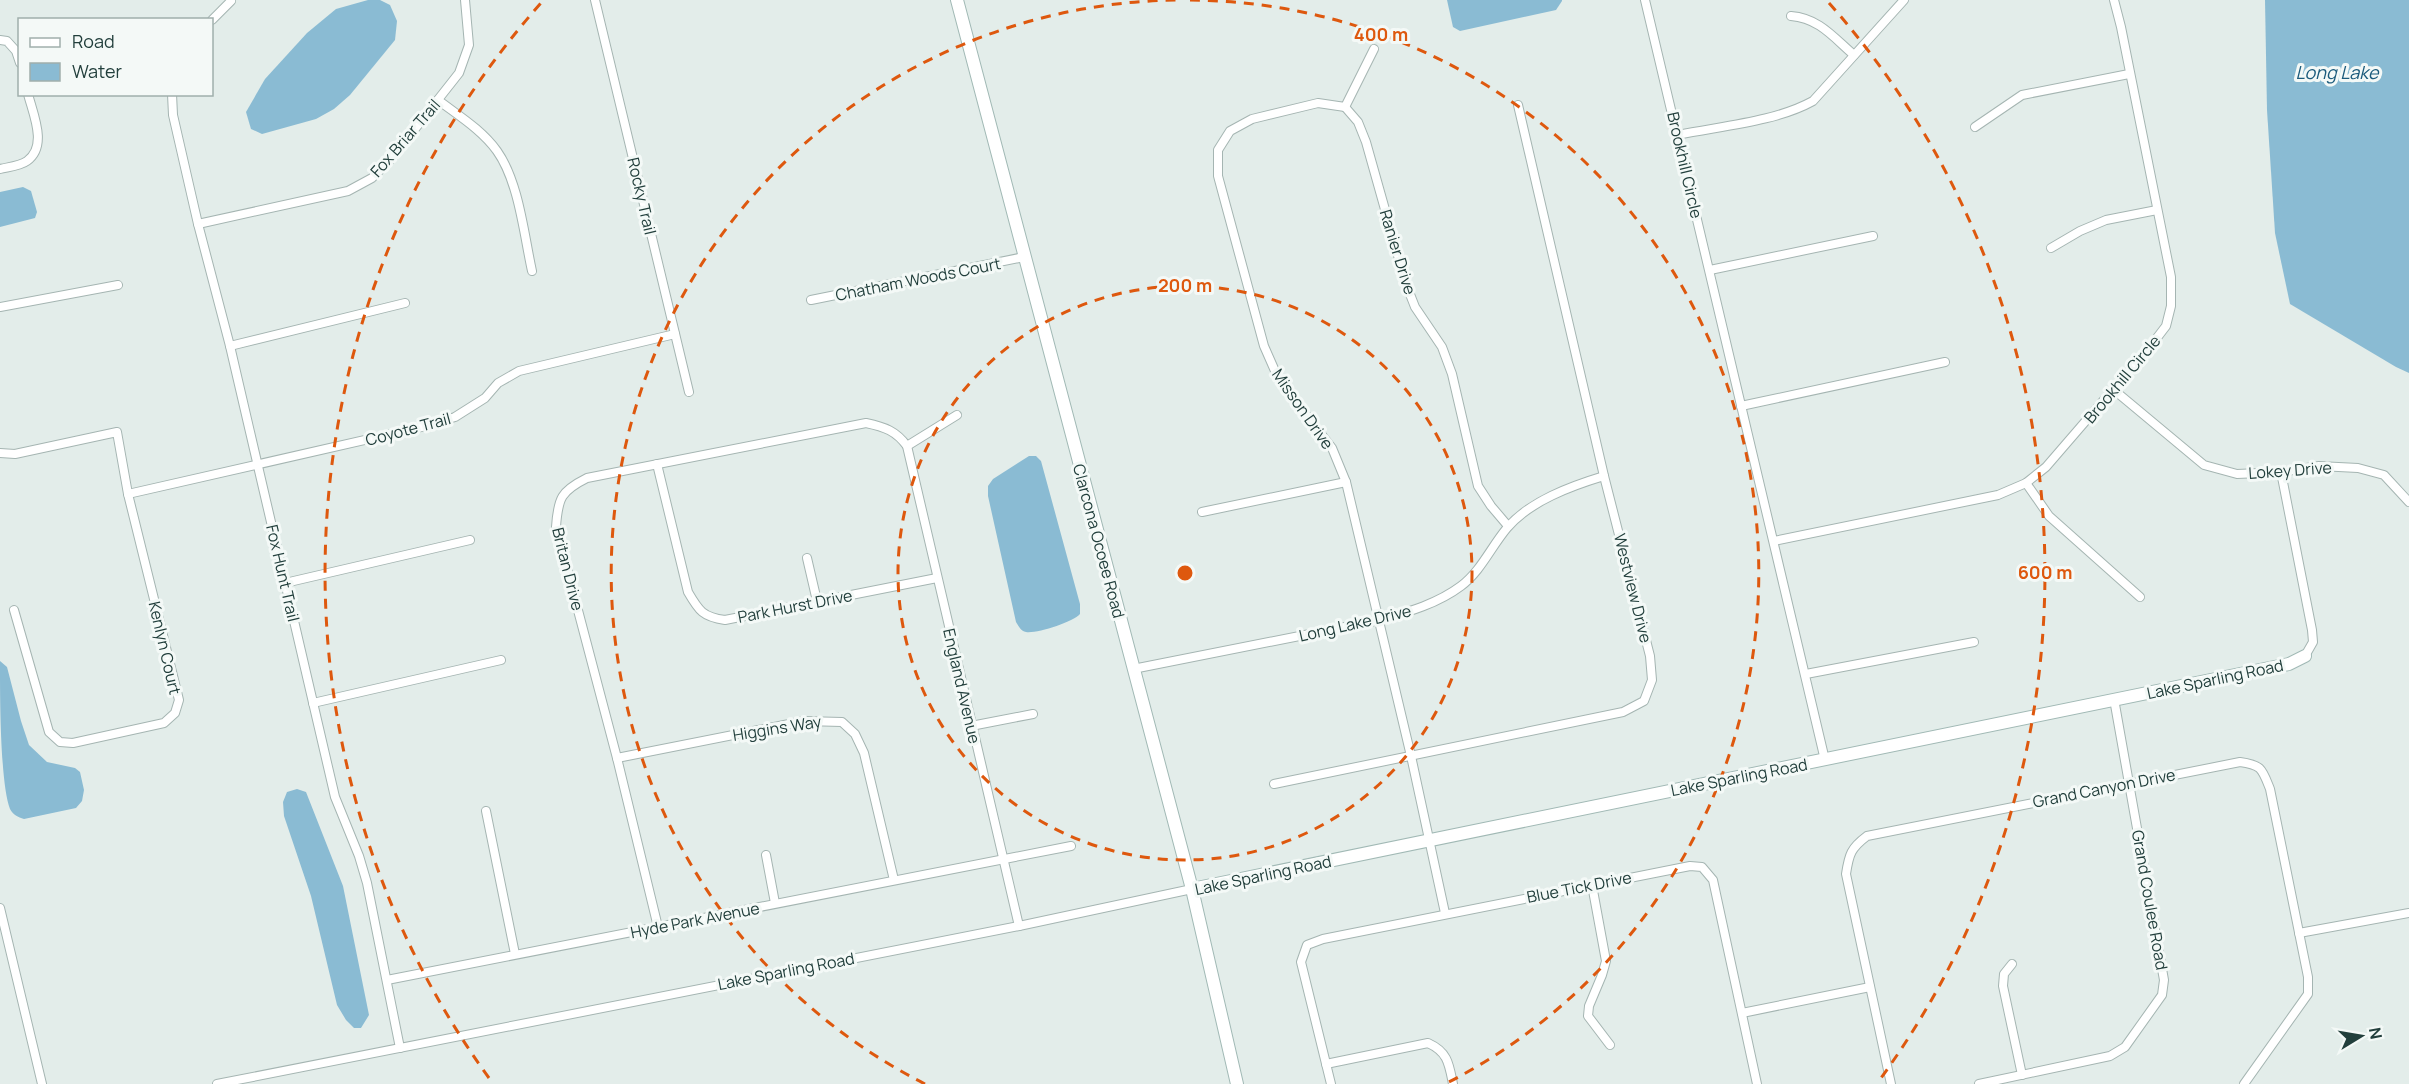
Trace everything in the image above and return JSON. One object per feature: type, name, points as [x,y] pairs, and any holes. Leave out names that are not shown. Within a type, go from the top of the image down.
[{"type":"street","name":"Fox Briar Trail","points":[[198,224],[348,191],[372,178],[459,73],[468,45],[465,0]]},
{"type":"street","name":"Rocky Trail","points":[[595,0],[689,392]]},
{"type":"street","name":"Clarcona Ocoee Road","points":[[957,0],[1192,889],[1237,1084]]},
{"type":"street","name":"Brookhill Circle","points":[[1645,0],[1825,760]]},
{"type":"street","points":[[1678,135],[1796,110],[1813,101],[1905,0]]},
{"type":"street","name":"Brookhill Circle","points":[[1774,541],[1998,495],[2026,483],[2046,467],[2114,390],[2166,326],[2171,306],[2171,277],[2114,0]]},
{"type":"street","points":[[213,19],[231,1]]},
{"type":"street","points":[[1791,16],[1806,17],[1822,26],[1854,55]]},
{"type":"street","points":[[0,40],[7,41],[18,57]]},
{"type":"street","points":[[1345,107],[1374,49]]},
{"type":"street","points":[[1975,127],[2022,95],[2129,74]]},
{"type":"street","points":[[0,169],[28,160],[37,146],[38,134],[28,96]]},
{"type":"street","name":"Fox Hunt Trail","points":[[172,96],[173,115],[198,224],[230,346],[335,796],[359,856],[367,884],[400,1048]]},
{"type":"street","points":[[438,100],[476,128],[498,152],[513,185],[532,271]]},
{"type":"street","name":"Misson Drive","points":[[1345,107],[1318,103],[1252,119],[1230,131],[1218,150],[1218,176],[1264,346],[1279,380],[1332,448],[1346,482],[1380,620],[1445,913]]},
{"type":"street","name":"Westview Drive","points":[[1274,784],[1623,712],[1644,701],[1652,680],[1650,656],[1604,476],[1518,105]]},
{"type":"street","name":"Ranier Drive","points":[[1345,107],[1358,122],[1366,142],[1406,284],[1415,307],[1442,347],[1452,374],[1478,486],[1491,507],[1508,526]]},
{"type":"street","points":[[2051,248],[2080,231],[2106,220],[2157,210]]},
{"type":"street","points":[[1710,270],[1873,236]]},
{"type":"street","name":"Chatham Woods Court","points":[[811,300],[1024,257]]},
{"type":"street","points":[[0,307],[118,285]]},
{"type":"street","points":[[230,346],[405,303]]},
{"type":"street","name":"Coyote Trail","points":[[128,494],[426,426],[455,417],[484,398],[498,383],[519,371],[675,334]]},
{"type":"street","points":[[1741,406],[1945,362]]},
{"type":"street","name":"Lokey Drive","points":[[2114,390],[2204,465],[2237,474],[2281,472],[2319,466],[2358,468],[2384,475],[2409,502]]},
{"type":"street","points":[[907,446],[957,415]]},
{"type":"street","name":"Britan Drive","points":[[658,927],[617,758],[556,527],[557,507],[568,488],[587,478],[866,423],[886,427],[899,436],[907,446]]},
{"type":"street","name":"Kenlyn Court","points":[[0,453],[15,454],[117,432],[128,494],[179,700],[175,713],[164,723],[73,743],[60,742],[49,732],[14,610]]},
{"type":"street","name":"England Avenue","points":[[907,446],[1019,926]]},
{"type":"street","name":"Park Hurst Drive","points":[[657,464],[688,592],[698,609],[710,618],[725,620],[937,578]]},
{"type":"street","points":[[2281,472],[2312,630],[2313,642],[2305,656]]},
{"type":"street","name":"Long Lake Drive","points":[[1133,669],[1380,620],[1411,611],[1462,586],[1481,565],[1508,526],[1538,504],[1569,486],[1604,476]]},
{"type":"street","points":[[1202,512],[1346,482]]},
{"type":"street","points":[[2026,483],[2049,516],[2140,597]]},
{"type":"street","points":[[285,583],[470,540]]},
{"type":"street","points":[[807,558],[817,601]]},
{"type":"street","points":[[1806,674],[1974,642]]},
{"type":"street","name":"Lake Sparling Road","points":[[217,1084],[1019,926],[2289,664],[2305,656]]},
{"type":"street","points":[[313,703],[501,660]]},
{"type":"street","name":"Grand Coulee Road","points":[[1978,1084],[2110,1056],[2125,1047],[2162,995],[2164,980],[2114,699]]},
{"type":"street","points":[[971,726],[1034,714]]},
{"type":"street","name":"Higgins Way","points":[[617,758],[804,720],[842,722],[855,734],[864,753],[894,880]]},
{"type":"street","name":"Grand Canyon Drive","points":[[1890,1084],[1846,873],[1854,846],[1867,836],[2240,762],[2255,764],[2264,773],[2271,789],[2308,977],[2308,994],[2244,1084]]},
{"type":"street","points":[[486,811],[515,954]]},
{"type":"street","name":"Hyde Park Avenue","points":[[387,980],[1071,846]]},
{"type":"street","points":[[766,855],[776,903]]},
{"type":"street","name":"Blue Tick Drive","points":[[1326,1064],[1301,962],[1307,945],[1323,939],[1445,913],[1690,866],[1702,867],[1713,880],[1742,1013]]},
{"type":"street","points":[[1592,885],[1606,961],[1589,1006],[1588,1016],[1610,1045]]},
{"type":"street","points":[[0,908],[42,1084]]},
{"type":"street","points":[[2299,933],[2409,913]]},
{"type":"street","points":[[2012,964],[2004,974],[2003,986],[2022,1075]]},
{"type":"street","points":[[1757,1084],[1742,1013],[1870,987]]},
{"type":"street","points":[[1331,1084],[1326,1064],[1428,1043],[1440,1048],[1448,1058],[1454,1084]]},
{"type":"water","points":[[368,0],[380,0],[390,5],[397,21],[395,40],[350,95],[334,109],[316,119],[262,134],[251,129],[246,112],[265,79],[307,33],[336,9]]},
{"type":"water","points":[[1447,0],[1562,1],[1556,10],[1460,31],[1453,27]]},
{"type":"water","name":"Long Lake","points":[[2265,0],[2409,0],[2409,373],[2290,304],[2275,233],[2267,110]]},
{"type":"water","points":[[23,187],[31,191],[37,212],[35,218],[0,227],[0,192]]},
{"type":"water","points":[[1029,456],[1036,456],[1041,461],[1080,604],[1080,614],[1054,627],[1026,632],[1016,622],[988,496],[988,486],[993,479]]},
{"type":"water","points":[[0,661],[7,667],[29,745],[47,762],[75,768],[80,772],[84,790],[82,801],[76,808],[24,819],[16,816],[10,809],[2,759]]},
{"type":"water","points":[[297,789],[306,792],[343,886],[369,1015],[361,1028],[354,1028],[337,1005],[311,896],[284,816],[283,802],[287,792]]}]
